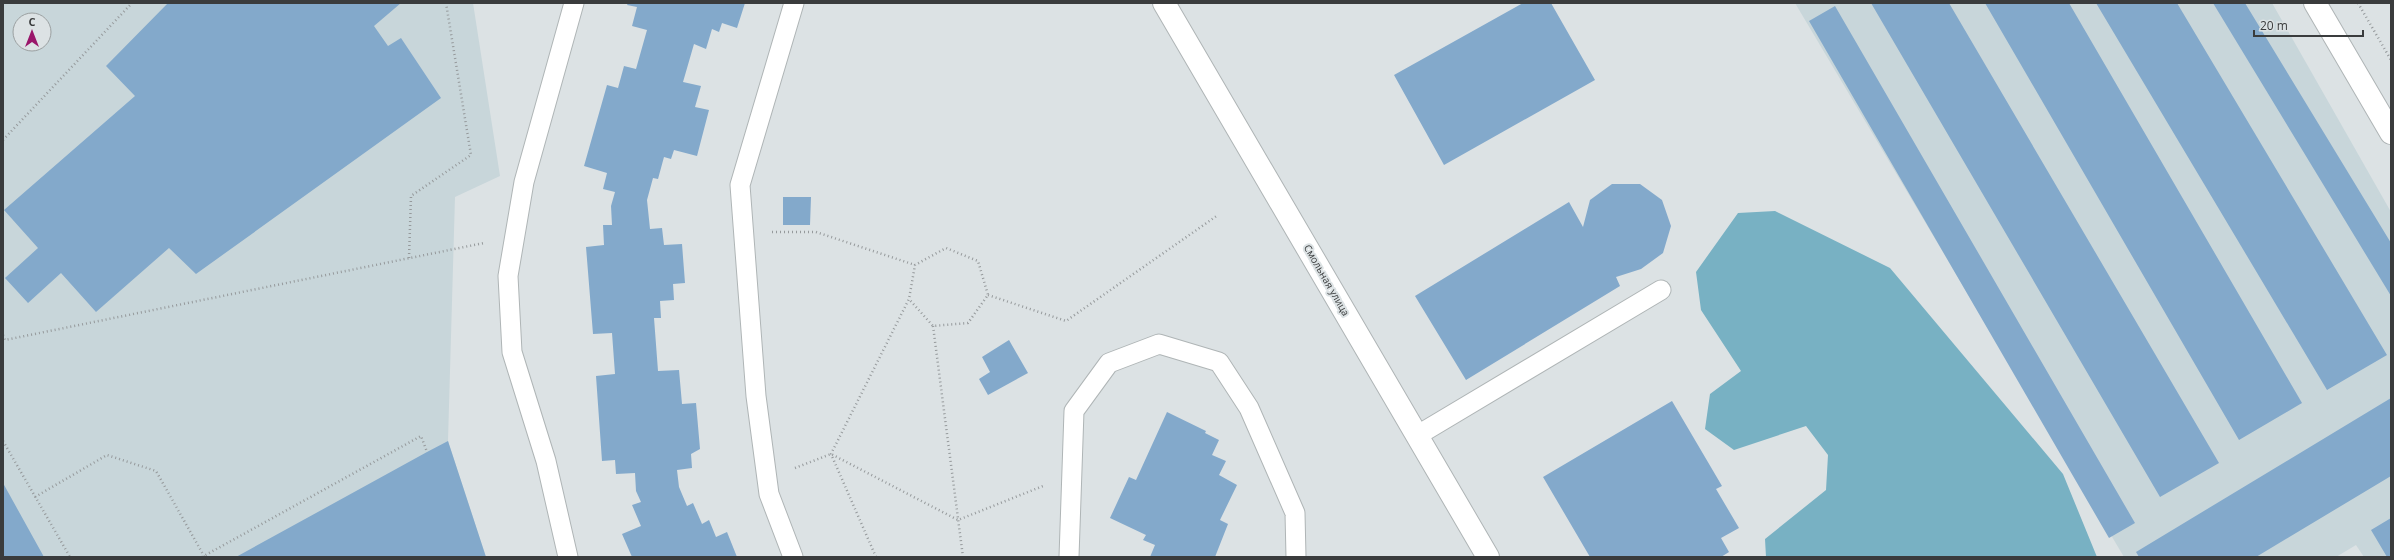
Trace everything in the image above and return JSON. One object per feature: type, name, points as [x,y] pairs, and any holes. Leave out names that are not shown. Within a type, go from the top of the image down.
[{"type":"street","name":"Смольная улица","points":[[1165,3],[1488,557]]},
{"type":"street","points":[[2315,3],[2391,133]]},
{"type":"lane","points":[[568,557],[546,461],[512,352],[508,276],[524,182],[574,3]]},
{"type":"lane","points":[[793,557],[769,494],[766,478],[756,396],[740,185],[794,3]]},
{"type":"lane","points":[[1418,435],[1661,290]]},
{"type":"lane","points":[[1069,557],[1074,411],[1109,363],[1160,344],[1219,362],[1249,408],[1295,513],[1296,557]]},
{"type":"path","points":[[3,140],[132,3]]},
{"type":"path","points":[[409,258],[411,196],[472,155],[446,3]]},
{"type":"path","points":[[2358,3],[2391,60]]},
{"type":"path","points":[[988,295],[1066,321],[1218,216]]},
{"type":"path","points":[[744,232],[816,232],[915,265],[946,248],[978,261],[988,295]]},
{"type":"path","points":[[3,335],[5,340],[514,237]]},
{"type":"path","points":[[766,478],[830,454],[909,299],[915,265]]},
{"type":"path","points":[[933,326],[968,323],[988,295]]},
{"type":"path","points":[[909,299],[933,326],[963,557]]},
{"type":"path","points":[[35,497],[107,455],[156,471],[203,556],[421,436],[427,452]]},
{"type":"path","points":[[3,441],[70,557]]},
{"type":"path","points":[[830,454],[958,520],[1072,475]]},
{"type":"path","points":[[830,454],[876,557]]},
{"type":"shaded area","points":[[3,3],[473,3],[500,176],[455,197],[448,441],[486,557],[3,557]]},
{"type":"shaded area","points":[[1795,3],[2272,3],[2391,212],[2391,557],[2364,557],[2356,545],[2336,557],[2124,557]]},
{"type":"shaded area","points":[[1775,211],[1890,268],[2063,474],[2097,557],[1766,557],[1765,539],[1826,490],[1828,455],[1806,426],[1734,450],[1705,429],[1710,394],[1741,371],[1701,310],[1696,272],[1738,213]]},
{"type":"building","points":[[168,3],[401,3],[374,26],[388,46],[401,38],[441,98],[196,274],[169,248],[96,312],[61,273],[28,303],[5,278],[38,248],[4,210],[135,96],[106,66]]},
{"type":"building","points":[[628,3],[745,3],[737,28],[722,23],[719,32],[712,29],[706,49],[694,44],[683,82],[701,86],[695,107],[709,110],[697,156],[674,150],[671,159],[664,157],[658,179],[653,178],[647,200],[650,229],[662,228],[664,245],[682,244],[685,283],[673,284],[674,300],[660,301],[661,318],[654,318],[658,371],[679,370],[682,404],[696,403],[700,449],[691,454],[692,468],[677,470],[679,487],[687,506],[693,503],[702,524],[709,520],[716,537],[727,532],[737,557],[632,557],[622,534],[641,526],[632,505],[641,502],[636,491],[635,473],[616,474],[615,460],[602,461],[596,376],[615,374],[612,333],[593,334],[586,247],[604,245],[603,225],[612,225],[611,206],[615,192],[603,189],[607,173],[584,166],[607,85],[618,88],[624,66],[636,69],[647,30],[632,26],[637,7],[627,5]]},
{"type":"building","points":[[1523,3],[1551,3],[1595,80],[1444,165],[1394,75]]},
{"type":"building","points":[[1871,3],[1949,3],[2219,463],[2160,497]]},
{"type":"building","points":[[1985,3],[2069,3],[2302,403],[2239,440]]},
{"type":"building","points":[[2096,3],[2177,3],[2387,355],[2327,390]]},
{"type":"building","points":[[2213,3],[2245,3],[2391,243],[2391,296]]},
{"type":"building","points":[[1835,6],[2135,523],[2109,538],[1809,21]]},
{"type":"building","points":[[1612,184],[1640,184],[1662,200],[1671,226],[1663,253],[1641,269],[1616,277],[1620,286],[1466,380],[1415,296],[1569,202],[1583,227],[1590,200]]},
{"type":"building","points":[[783,197],[811,197],[810,225],[783,225]]},
{"type":"building","points":[[1009,340],[1028,373],[988,395],[979,379],[990,372],[982,357]]},
{"type":"building","points":[[2391,398],[2391,476],[2256,557],[2139,557],[2136,552]]},
{"type":"building","points":[[1672,401],[1722,486],[1716,489],[1739,528],[1721,538],[1729,552],[1721,557],[1590,557],[1543,477]]},
{"type":"building","points":[[1167,412],[1206,431],[1205,433],[1219,440],[1212,455],[1226,461],[1219,475],[1237,485],[1220,520],[1228,524],[1215,557],[1150,557],[1155,545],[1143,540],[1146,535],[1110,518],[1129,477],[1136,480]]},
{"type":"building","points":[[448,441],[486,557],[236,557],[427,452]]},
{"type":"building","points":[[3,483],[44,557],[3,557]]},
{"type":"building","points":[[2391,518],[2391,557],[2387,557],[2371,530]]}]
